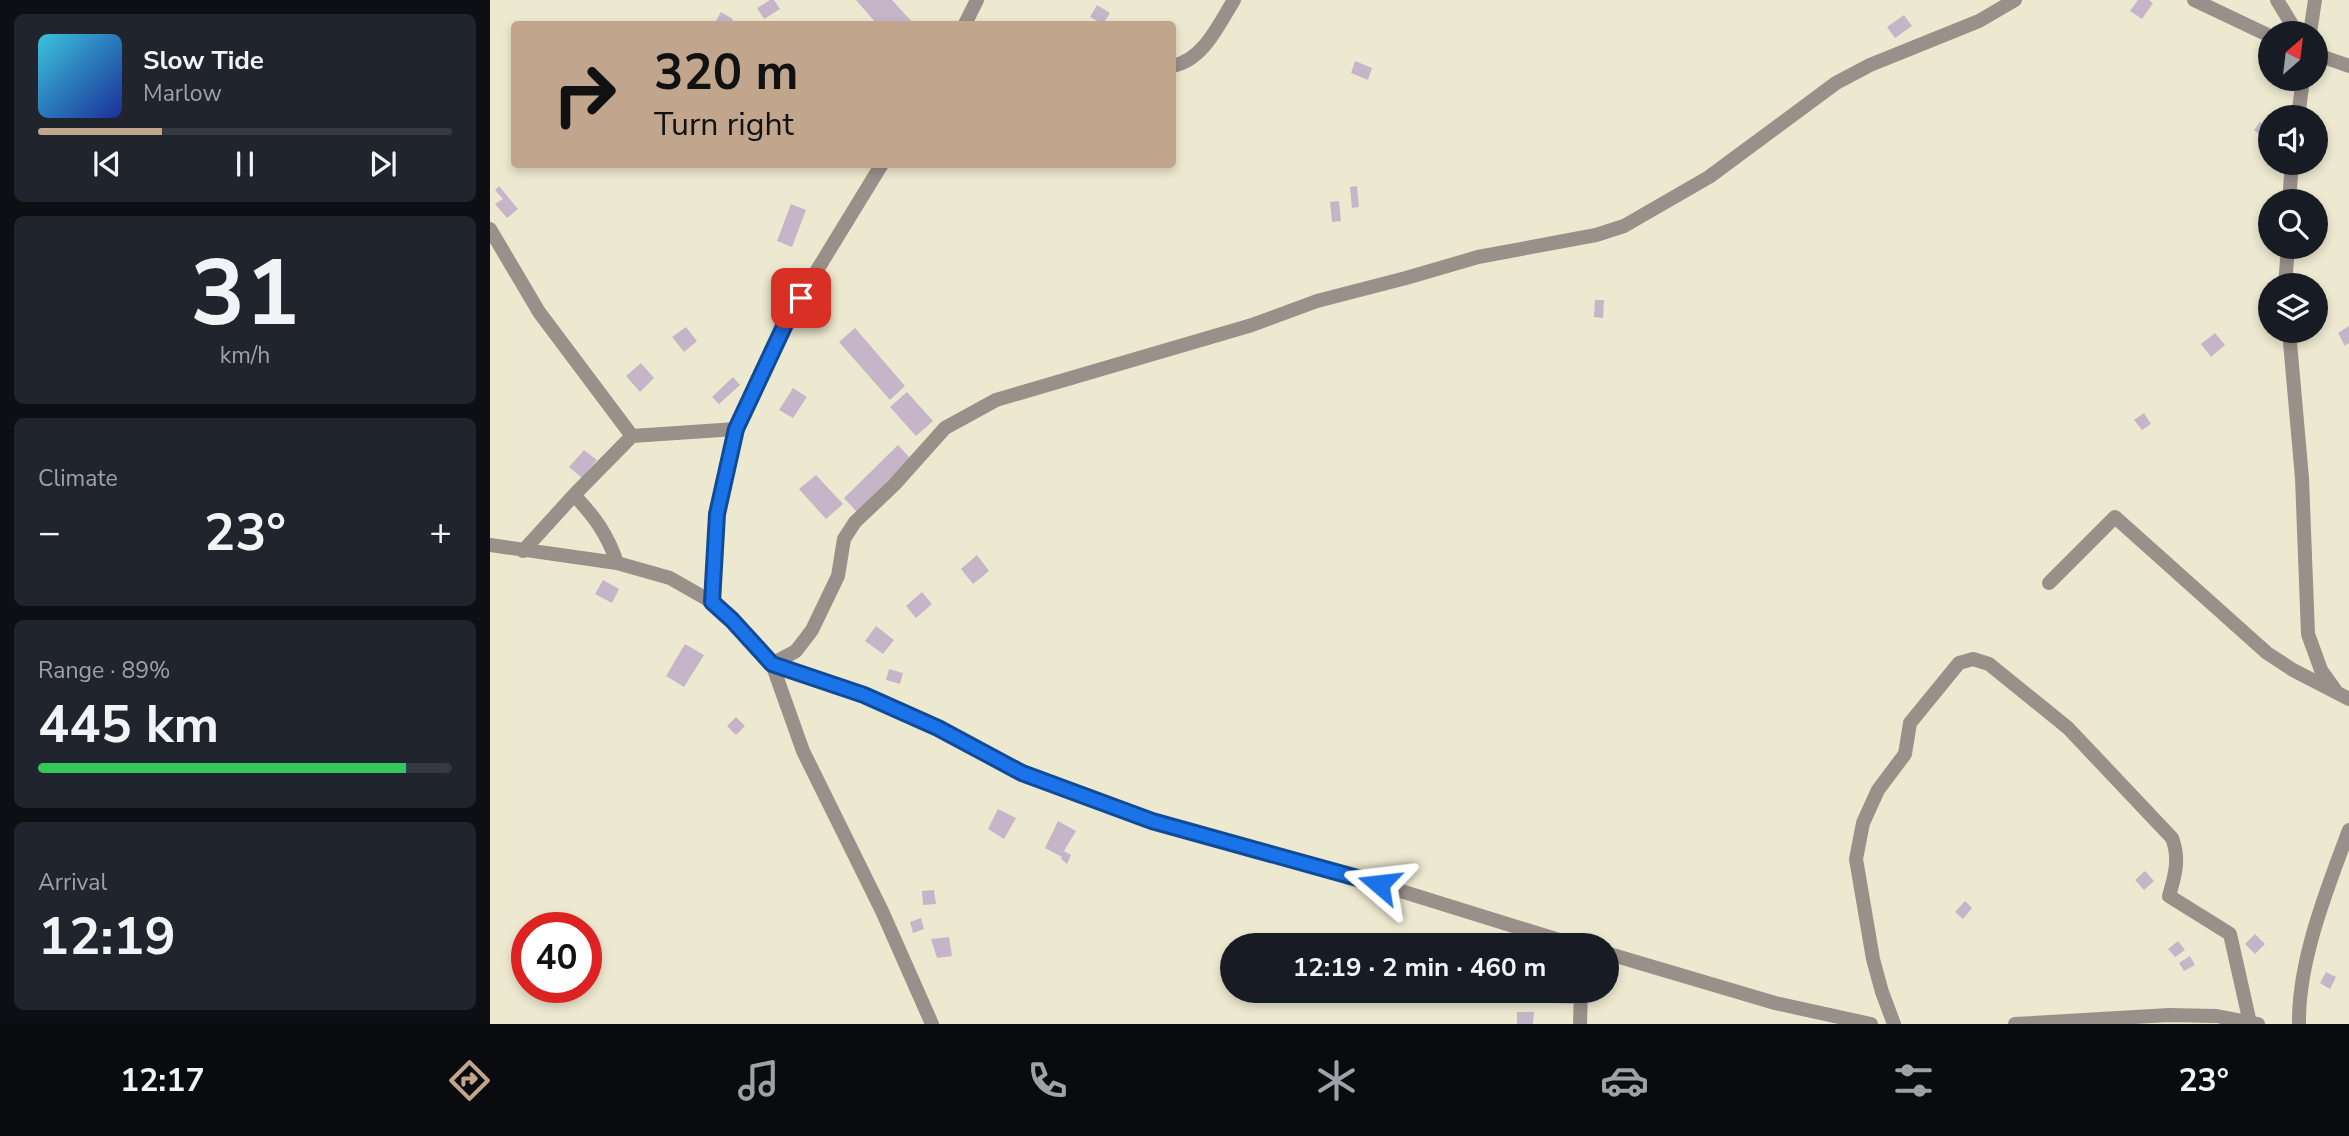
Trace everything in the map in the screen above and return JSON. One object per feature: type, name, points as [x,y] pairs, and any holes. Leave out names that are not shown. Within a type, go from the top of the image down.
[{"type":"street","points":[[966,21],[977,0]]},
{"type":"street","points":[[1176,66],[1184,65],[1204,47],[1234,0]]},
{"type":"street","points":[[772,664],[796,651],[812,630],[838,576],[845,539],[855,522],[894,485],[946,428],[996,400],[1252,325],[1317,301],[1478,257],[1597,235],[1624,226],[1709,177],[1836,83],[1870,65],[1979,21],[2015,0]]},
{"type":"street","points":[[2194,0],[2258,30]]},
{"type":"street","points":[[2277,0],[2290,21]]},
{"type":"street","points":[[2312,21],[2315,0]]},
{"type":"street","points":[[2328,59],[2349,66]]},
{"type":"street","points":[[712,602],[717,514],[736,429],[789,316],[880,168]]},
{"type":"street","points":[[490,229],[539,312],[632,436]]},
{"type":"street","points":[[2290,343],[2302,478],[2308,634],[2321,670],[2344,697]]},
{"type":"street","points":[[523,551],[632,436],[736,429]]},
{"type":"street","points":[[574,495],[598,522],[611,544],[617,563]]},
{"type":"street","points":[[2049,583],[2115,517],[2267,653],[2344,697]]},
{"type":"street","points":[[490,545],[617,563],[670,578],[712,602],[732,620],[772,664],[803,751],[882,911],[932,1024]]},
{"type":"street","points":[[1894,1024],[1873,959],[1856,859],[1863,823],[1878,790],[1905,754],[1910,723],[1959,663],[1973,659],[1989,664],[2068,728],[2172,838],[2177,850],[2177,862],[2169,896],[2230,934],[2250,1023]]},
{"type":"street","points":[[772,664],[864,695],[938,728],[1022,773],[1152,821],[1354,876],[1537,933]]},
{"type":"street","points":[[2299,1024],[2298,997],[2314,935],[2349,830]]},
{"type":"street","points":[[1619,957],[1775,1003],[1871,1024]]},
{"type":"street","points":[[1580,1024],[1581,1003]]},
{"type":"street","points":[[2015,1024],[2169,1015],[2217,1016],[2258,1024]]},
{"type":"building","points":[[774,0],[780,9],[764,19],[757,8]]},
{"type":"building","points":[[856,0],[892,0],[911,21],[874,21]]},
{"type":"building","points":[[2138,0],[2149,0],[2153,3],[2142,19],[2130,11]]},
{"type":"building","points":[[1097,5],[1110,13],[1105,21],[1090,17]]},
{"type":"building","points":[[721,12],[733,19],[732,21],[716,21]]},
{"type":"building","points":[[1904,15],[1912,26],[1895,38],[1887,27]]},
{"type":"building","points":[[1355,61],[1372,68],[1368,80],[1351,73]]},
{"type":"building","points":[[499,186],[518,209],[507,218],[495,204],[503,199],[495,190]]},
{"type":"building","points":[[1357,186],[1359,207],[1352,208],[1350,187]]},
{"type":"building","points":[[1339,201],[1341,221],[1332,222],[1330,202]]},
{"type":"building","points":[[791,204],[806,210],[792,247],[777,241]]},
{"type":"building","points":[[1595,300],[1604,300],[1603,318],[1594,317]]},
{"type":"building","points":[[2349,326],[2349,343],[2345,346],[2338,333]]},
{"type":"building","points":[[686,327],[697,341],[684,352],[672,337]]},
{"type":"building","points":[[855,328],[905,386],[890,400],[839,342]]},
{"type":"building","points":[[2215,333],[2225,345],[2211,357],[2201,344]]},
{"type":"building","points":[[641,363],[654,378],[640,392],[626,376]]},
{"type":"building","points":[[733,377],[740,385],[719,404],[712,397]]},
{"type":"building","points":[[793,388],[807,397],[793,418],[779,410]]},
{"type":"building","points":[[907,392],[933,421],[916,436],[890,407]]},
{"type":"building","points":[[2144,413],[2151,424],[2142,430],[2134,420]]},
{"type":"building","points":[[898,445],[911,459],[857,512],[844,498]]},
{"type":"building","points":[[584,450],[597,460],[582,478],[569,467]]},
{"type":"building","points":[[816,475],[843,504],[826,519],[799,489]]},
{"type":"building","points":[[977,555],[989,571],[973,584],[961,569]]},
{"type":"building","points":[[603,580],[619,589],[612,603],[595,594]]},
{"type":"building","points":[[922,592],[932,604],[916,618],[906,606]]},
{"type":"building","points":[[876,626],[894,640],[883,654],[865,641]]},
{"type":"building","points":[[685,644],[704,655],[684,687],[666,676]]},
{"type":"building","points":[[889,669],[903,673],[900,684],[886,680]]},
{"type":"building","points":[[736,717],[745,726],[736,735],[727,726]]},
{"type":"building","points":[[998,809],[1016,818],[1004,839],[988,829]]},
{"type":"building","points":[[1058,821],[1076,831],[1064,851],[1071,855],[1067,864],[1062,857],[1045,848]]},
{"type":"building","points":[[2145,871],[2154,881],[2144,890],[2135,880]]},
{"type":"building","points":[[934,890],[936,904],[923,905],[922,891]]},
{"type":"building","points":[[1965,901],[1972,908],[1963,919],[1955,912]]},
{"type":"building","points":[[921,918],[924,929],[913,933],[910,922]]},
{"type":"building","points":[[2255,934],[2265,944],[2255,954],[2245,944]]},
{"type":"building","points":[[949,937],[952,956],[937,958],[931,939]]},
{"type":"building","points":[[2178,941],[2185,950],[2175,957],[2168,949]]},
{"type":"building","points":[[2190,956],[2195,965],[2184,971],[2179,963]]},
{"type":"building","points":[[2326,972],[2336,977],[2330,989],[2320,983]]},
{"type":"building","points":[[1517,1012],[1534,1012],[1533,1024],[1517,1024]]},
{"type":"route","points":[[801,298],[789,316],[736,429],[717,514],[712,602],[772,664],[864,695],[938,728],[1022,773],[1152,821],[1379,884]]}]
